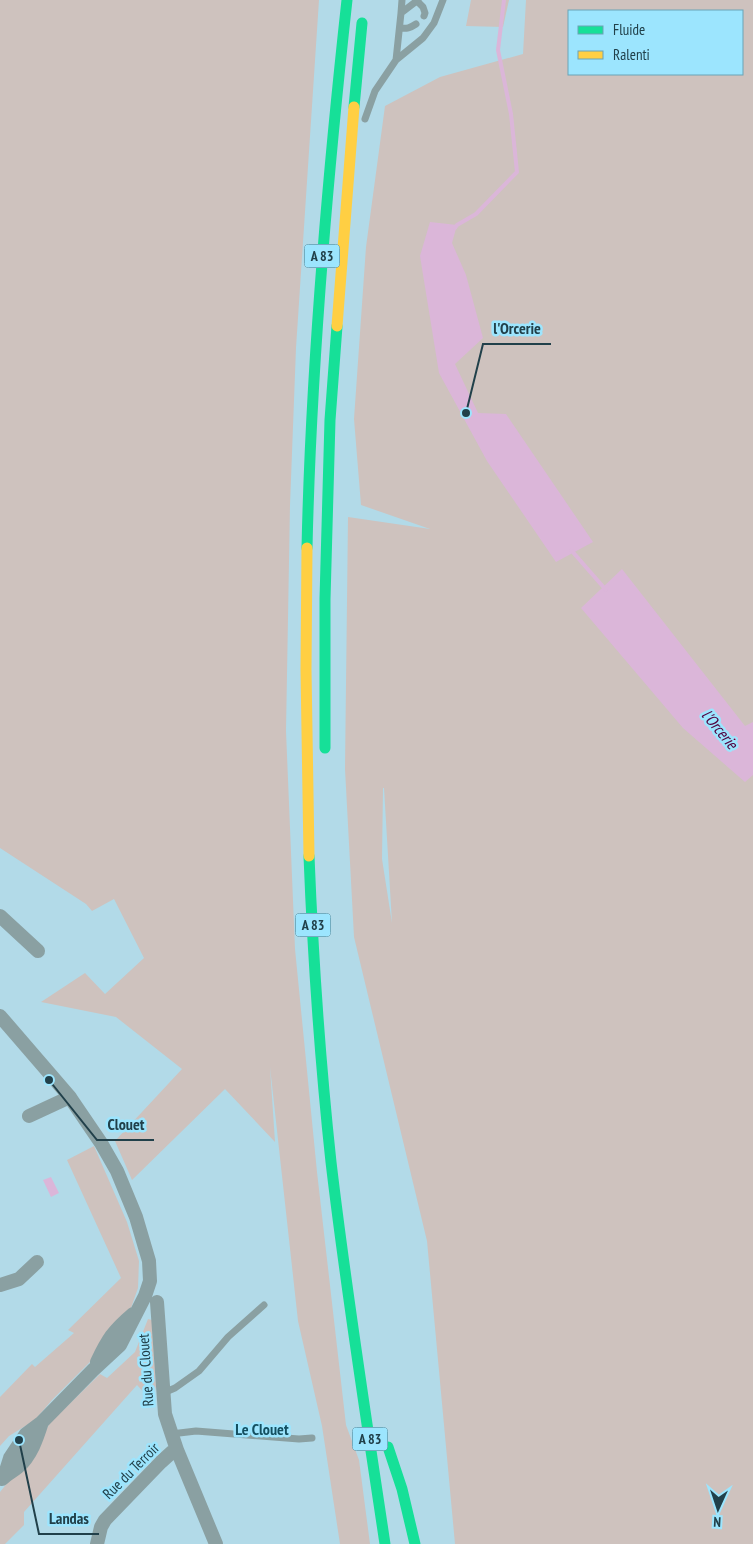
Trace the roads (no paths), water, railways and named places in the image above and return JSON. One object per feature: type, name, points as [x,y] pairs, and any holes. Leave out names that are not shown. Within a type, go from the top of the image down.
[{"type":"highway","name":"A 83","points":[[347,0],[327,190],[318,305],[310,453],[307,641],[308,788],[314,954],[324,1097],[346,1282],[385,1544]]},
{"type":"highway","name":"A 83","points":[[325,756],[325,599],[329,447],[334,351],[364,8]]},
{"type":"highway","name":"A 83","points":[[394,1508],[388,1442],[402,1489],[415,1544]]},
{"type":"street","points":[[0,916],[38,951]]},
{"type":"street","points":[[0,1016],[70,1097],[101,1143],[120,1178],[141,1232],[150,1269],[149,1286],[120,1345],[92,1370],[42,1422],[37,1440],[29,1454],[20,1466],[2,1479]]},
{"type":"street","points":[[29,1116],[70,1097]]},
{"type":"street","points":[[0,1285],[19,1279],[38,1262]]},
{"type":"street","name":"Rue du Clouet","points":[[157,1302],[165,1414],[177,1450],[216,1544]]},
{"type":"street","name":"Rue du Terroir","points":[[97,1544],[101,1527],[105,1520],[161,1462],[177,1450]]},
{"type":"lane","points":[[396,60],[402,0]]},
{"type":"lane","points":[[401,13],[418,0],[423,7],[424,16]]},
{"type":"lane","points":[[364,125],[365,116],[375,91],[396,60],[429,31],[443,0]]},
{"type":"lane","points":[[400,28],[411,28],[416,24]]},
{"type":"lane","points":[[348,175],[360,162]]},
{"type":"lane","points":[[163,1393],[199,1371],[228,1337],[264,1305]]},
{"type":"lane","points":[[171,1434],[196,1431],[299,1440],[312,1438]]},
{"type":"water","points":[[430,222],[457,225],[452,243],[466,275],[483,338],[455,364],[478,413],[506,414],[593,542],[556,562],[487,461],[439,373],[420,256]]},
{"type":"water","points":[[622,569],[745,726],[753,722],[753,775],[745,782],[683,728],[581,608]]},
{"type":"water","points":[[51,1177],[59,1193],[51,1197],[43,1180]]},
{"type":"waterway","name":"l'Orcerie","points":[[455,228],[476,214],[517,172],[511,114],[498,50],[504,0]]},
{"type":"waterway","name":"l'Orcerie","points":[[571,550],[606,590]]},
{"type":"place","name":"l'Orcerie","points":[[466,413]]},
{"type":"place","name":"Clouet","points":[[49,1080]]},
{"type":"place","name":"Landas","points":[[19,1440]]},
{"type":"district","name":"Le Clouet","points":[[262,1429]]}]
